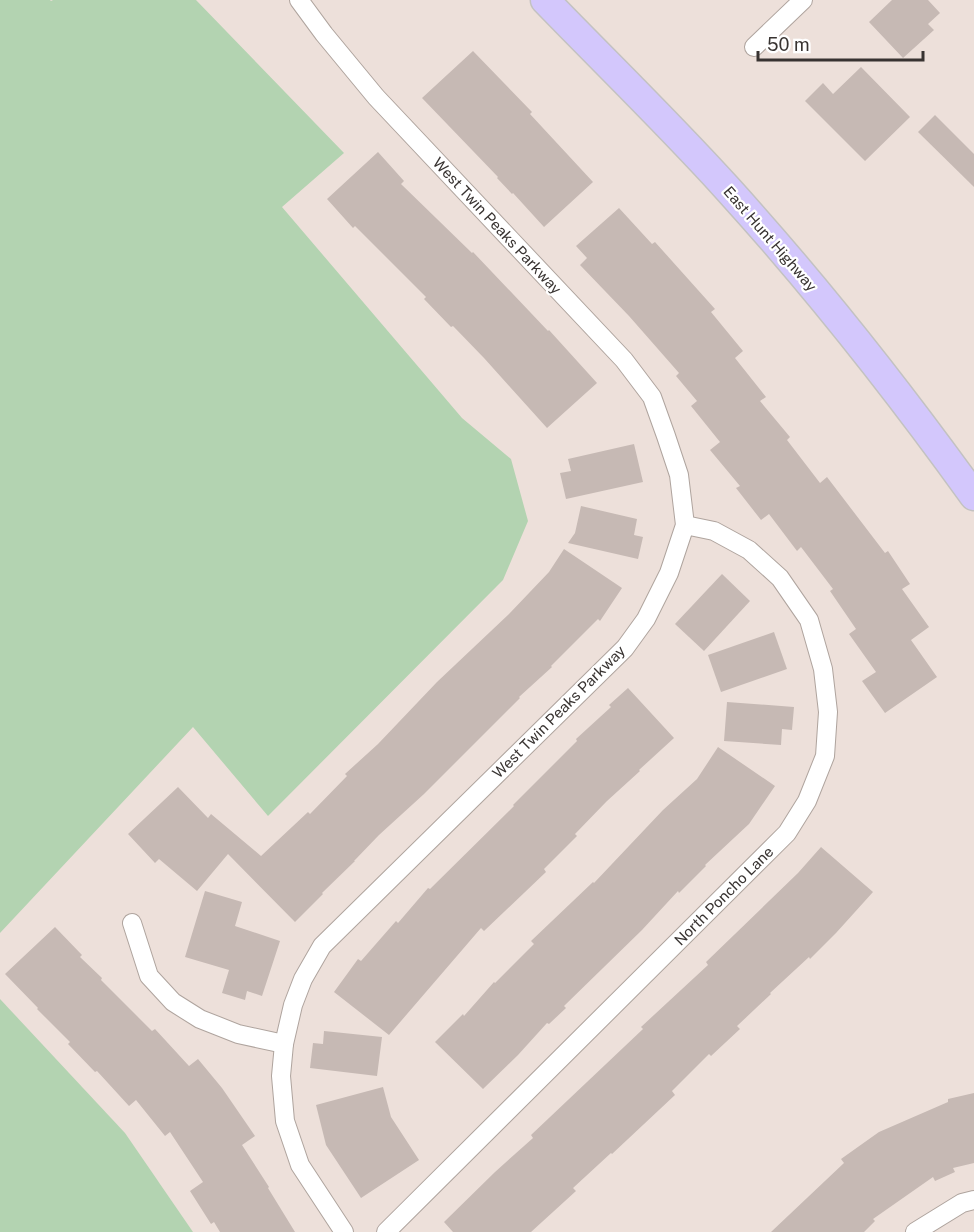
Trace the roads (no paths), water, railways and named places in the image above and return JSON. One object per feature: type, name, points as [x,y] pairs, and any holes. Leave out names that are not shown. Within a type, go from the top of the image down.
[{"type":"main road","name":"East Hunt Highway","points":[[545,0],[725,186],[876,365],[974,496]]},
{"type":"street","name":"West Twin Peaks Parkway","points":[[299,0],[376,98],[624,360],[652,397],[679,475],[685,525],[669,573],[646,619],[625,648],[322,946],[303,979],[293,1005],[284,1044],[281,1076],[285,1121],[300,1165],[344,1232]]},
{"type":"street","points":[[754,47],[803,0]]},
{"type":"street","name":"North Poncho Lane","points":[[386,1232],[787,833],[807,801],[825,756],[828,712],[823,669],[809,620],[780,578],[749,550],[714,531],[685,525]]},
{"type":"street","points":[[132,923],[149,975],[173,1002],[200,1019],[238,1034],[284,1044]]},
{"type":"street","points":[[915,1232],[962,1203],[974,1200]]}]
